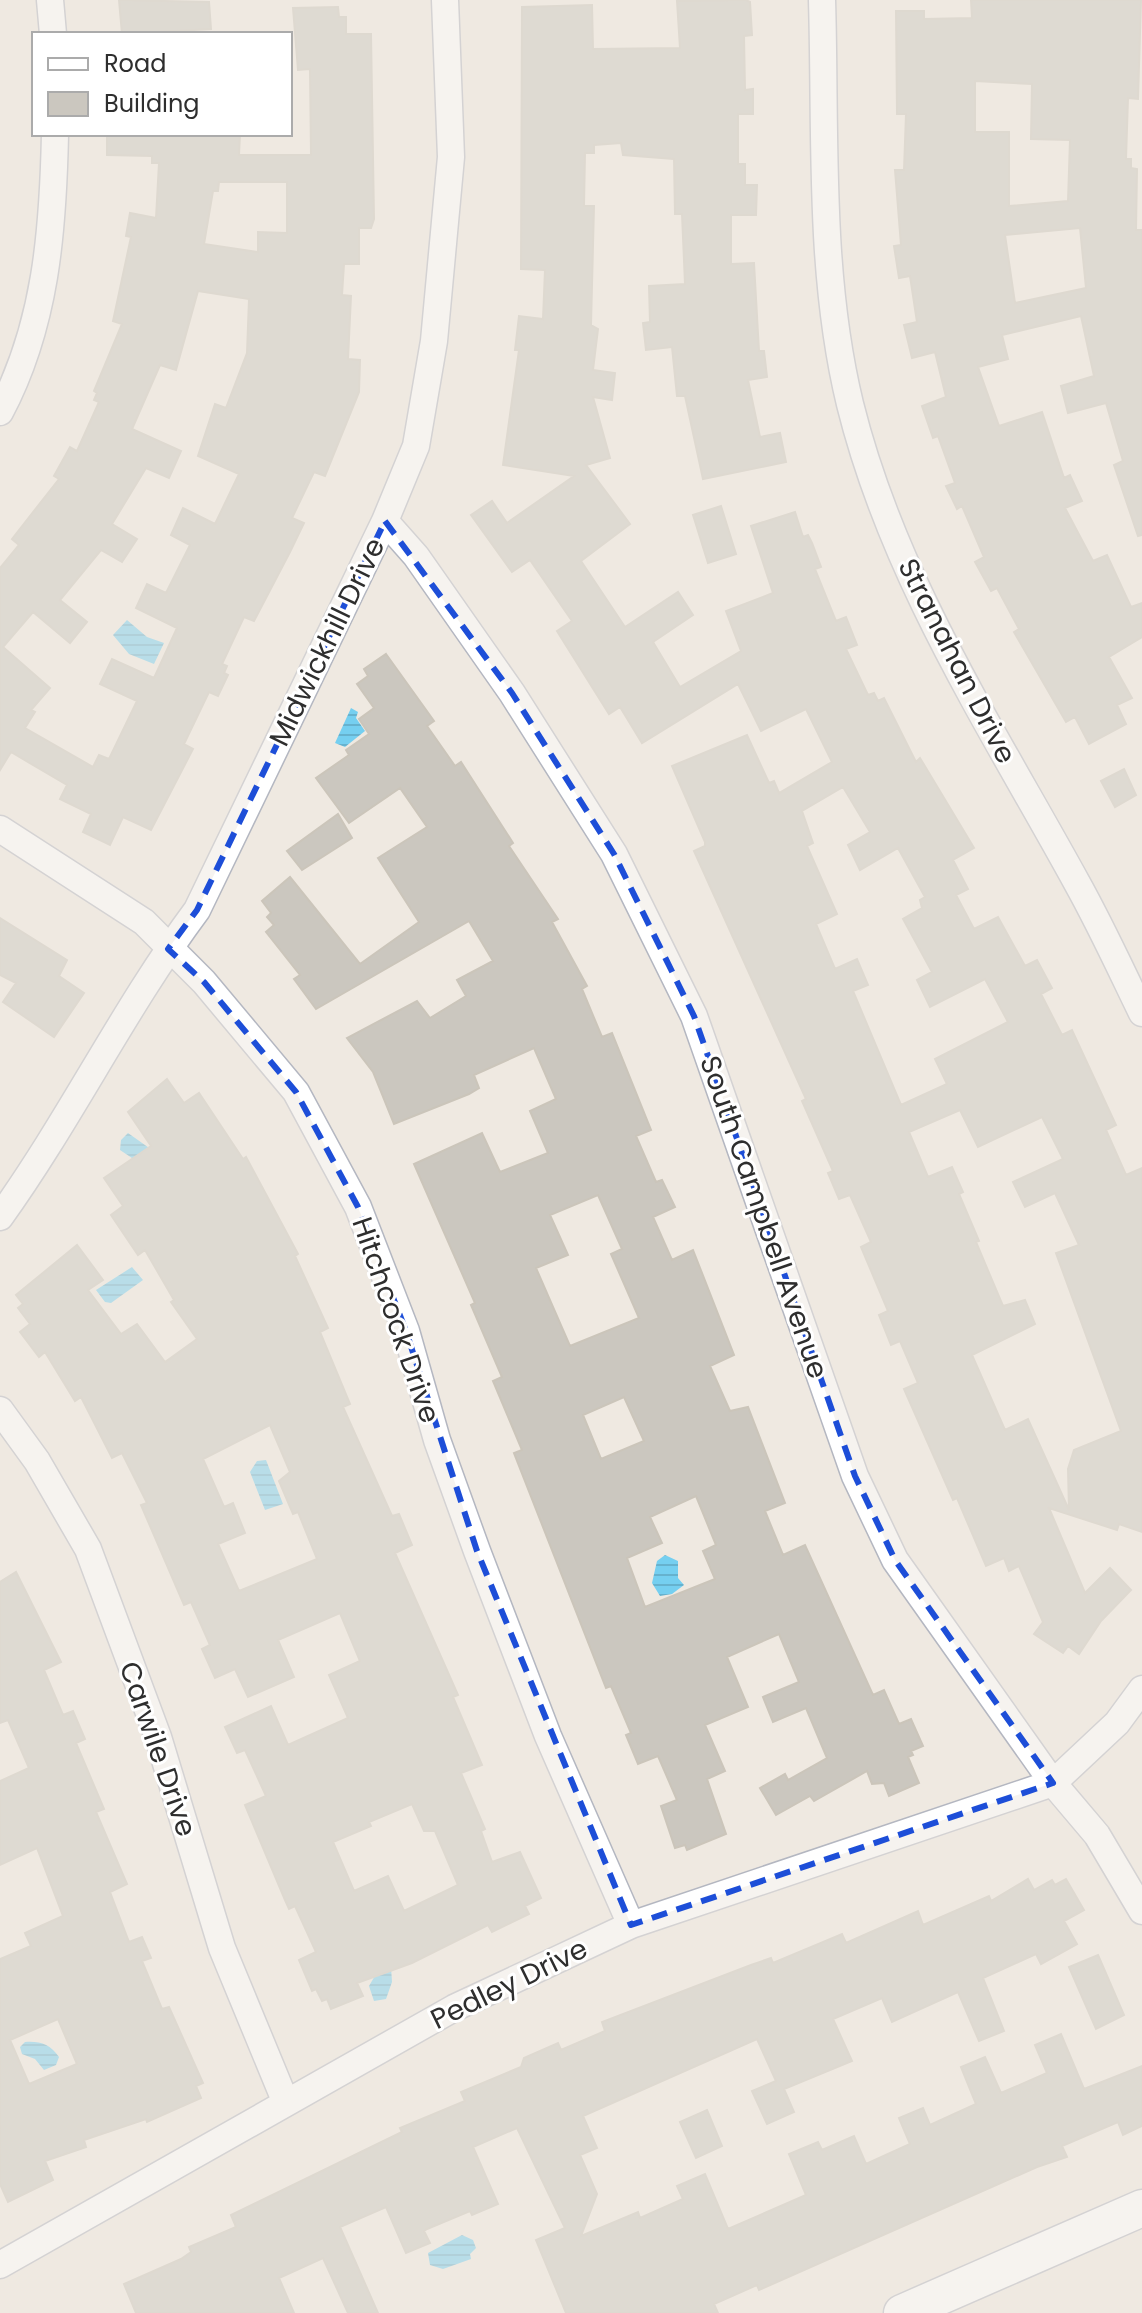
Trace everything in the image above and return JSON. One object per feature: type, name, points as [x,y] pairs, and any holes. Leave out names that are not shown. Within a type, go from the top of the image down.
[{"type":"street","points":[[50,0],[53,32]]},
{"type":"street","name":"Midwickhill Drive","points":[[0,1217],[46,1152],[168,949],[197,910],[385,521],[416,446],[434,341],[451,157],[445,0]]},
{"type":"street","name":"Stranahan Drive","points":[[822,0],[829,287],[850,403],[876,494],[925,611],[1079,887],[1142,1013]]},
{"type":"street","points":[[0,412],[15,385],[38,316],[53,226],[55,136]]},
{"type":"street","name":"South Campbell Avenue","points":[[385,521],[416,556],[512,693],[614,854],[694,1016],[855,1476],[895,1560],[1053,1783],[1097,1835],[1142,1911]]},
{"type":"street","name":"Hitchcock Drive","points":[[0,829],[144,922],[204,982],[296,1092],[358,1207],[406,1331],[437,1440],[482,1565],[548,1736],[631,1925]]},
{"type":"street","name":"Carwile Drive","points":[[0,1410],[37,1461],[88,1549],[158,1737],[222,1948],[286,2103]]},
{"type":"street","points":[[1053,1783],[1117,1723],[1142,1689]]},
{"type":"street","name":"Pedley Drive","points":[[0,2265],[454,2008],[631,1925],[1053,1783]]},
{"type":"street","points":[[902,2313],[1142,2208]]},
{"type":"highlighted area","points":[[385,521],[512,693],[614,854],[694,1016],[855,1476],[895,1560],[1053,1783],[631,1925],[477,1551],[406,1331],[358,1207],[296,1092],[204,982],[168,949],[197,910]]},
{"type":"water","points":[[127,620],[147,637],[164,643],[154,664],[129,654],[113,635]]},
{"type":"water","points":[[351,708],[358,712],[356,718],[365,731],[345,747],[335,743]]},
{"type":"water","points":[[128,1133],[152,1150],[141,1164],[120,1150],[121,1140]]},
{"type":"water","points":[[132,1267],[143,1280],[111,1303],[105,1302],[96,1290]]},
{"type":"water","points":[[266,1460],[283,1504],[265,1510],[250,1472],[257,1461]]},
{"type":"water","points":[[665,1555],[678,1561],[678,1578],[684,1585],[672,1594],[660,1596],[652,1583],[657,1561]]},
{"type":"water","points":[[391,1967],[392,1982],[386,1999],[374,2001],[369,1986],[376,1974]]},
{"type":"water","points":[[25,2042],[48,2046],[59,2057],[56,2065],[44,2070],[35,2059],[22,2054],[20,2047]]},
{"type":"water","points":[[462,2235],[473,2240],[476,2248],[470,2254],[471,2259],[443,2269],[430,2265],[428,2253]]},
{"type":"building","points":[[119,0],[209,2],[211,29],[122,32]]},
{"type":"building","points":[[971,0],[1141,0],[1138,99],[1128,98],[1126,159],[1131,159],[1131,168],[1137,169],[1136,230],[1142,230],[1142,535],[1138,536],[1114,465],[1123,461],[1106,403],[1068,413],[1061,386],[1094,376],[1081,316],[1002,335],[1008,359],[978,367],[999,426],[1042,412],[1064,478],[1070,475],[1082,501],[1065,508],[1093,561],[1107,555],[1131,607],[1142,603],[1142,637],[1109,657],[1132,698],[1117,705],[1126,724],[1089,744],[1075,717],[1066,722],[1014,632],[1019,629],[997,588],[991,591],[975,562],[984,557],[962,506],[957,509],[946,486],[955,483],[938,436],[933,438],[922,406],[946,397],[935,352],[912,358],[904,325],[917,322],[910,276],[899,278],[894,246],[901,245],[895,170],[904,170],[906,114],[897,114],[896,11],[924,11],[924,19],[972,18]],"holes":[[[975,81],[1032,84],[1031,139],[1070,140],[1068,201],[1009,206],[1009,132],[975,132]],[[1080,228],[1086,288],[1015,303],[1005,235]]]},
{"type":"building","points":[[677,1],[750,2],[752,35],[744,36],[745,90],[753,89],[753,114],[738,114],[738,164],[745,164],[745,185],[757,185],[756,215],[731,215],[731,264],[754,263],[759,351],[764,351],[767,377],[748,380],[760,437],[780,433],[786,462],[703,479],[685,396],[677,396],[672,347],[646,350],[643,323],[650,322],[649,286],[685,284],[682,214],[675,214],[674,159],[623,155],[621,143],[594,145],[594,153],[585,153],[584,206],[594,206],[591,325],[598,329],[593,370],[615,373],[612,400],[593,397],[610,458],[586,465],[630,524],[581,561],[625,627],[678,592],[693,615],[653,642],[680,687],[741,651],[726,611],[773,593],[751,526],[795,512],[803,537],[808,535],[812,543],[821,567],[815,569],[836,621],[846,617],[857,645],[846,649],[868,695],[874,693],[878,701],[884,698],[916,762],[920,758],[974,848],[953,860],[968,889],[956,895],[974,929],[998,917],[1025,966],[1037,960],[1052,988],[1041,994],[1062,1035],[1072,1030],[1116,1125],[1106,1130],[1126,1175],[1142,1168],[1142,1532],[1119,1524],[1117,1530],[1049,1508],[1085,1593],[1110,1568],[1131,1590],[1101,1621],[1079,1654],[1068,1646],[1063,1653],[1034,1634],[1043,1622],[1019,1566],[1009,1571],[1004,1558],[986,1566],[957,1498],[953,1500],[904,1389],[918,1383],[900,1341],[891,1345],[879,1315],[888,1311],[861,1247],[871,1242],[850,1195],[839,1199],[828,1173],[833,1171],[802,1101],[806,1099],[694,851],[705,846],[705,842],[672,766],[747,735],[769,783],[774,781],[779,793],[832,762],[806,709],[761,731],[738,684],[642,743],[620,707],[609,714],[557,631],[572,621],[530,560],[512,572],[471,515],[492,501],[507,523],[574,476],[503,465],[519,350],[515,350],[519,316],[543,319],[545,270],[521,269],[522,7],[592,5],[593,49],[680,48]],"holes":[[[843,787],[870,832],[848,845],[860,870],[898,848],[925,897],[920,900],[922,908],[903,919],[932,972],[917,980],[930,1007],[985,979],[1008,1022],[935,1059],[947,1084],[901,1105],[853,991],[868,985],[857,959],[835,969],[816,924],[837,914],[807,846],[813,843],[802,811]],[[960,1110],[978,1147],[1042,1117],[1063,1159],[1013,1182],[1025,1207],[1055,1193],[1079,1245],[1056,1253],[1121,1431],[1074,1450],[1068,1469],[1069,1510],[1028,1419],[1005,1430],[972,1355],[1035,1324],[1025,1300],[1003,1306],[976,1242],[979,1241],[959,1194],[963,1192],[952,1167],[928,1177],[909,1132]]]},
{"type":"building","points":[[338,7],[339,17],[346,17],[346,34],[371,34],[374,219],[371,228],[359,228],[359,264],[344,264],[342,295],[351,296],[348,359],[360,360],[359,392],[325,476],[314,472],[292,518],[304,523],[290,552],[254,621],[244,617],[222,664],[227,666],[224,673],[228,675],[218,696],[209,692],[184,744],[193,749],[151,830],[123,817],[110,845],[83,832],[91,814],[60,799],[67,785],[11,752],[0,770],[0,568],[19,545],[12,539],[59,479],[54,476],[70,447],[77,451],[99,402],[94,400],[97,393],[94,391],[122,324],[113,321],[131,237],[126,236],[130,213],[156,218],[159,163],[152,163],[152,156],[107,155],[107,136],[240,136],[239,155],[311,155],[310,69],[298,70],[293,8]],"holes":[[[219,182],[287,182],[287,233],[258,232],[258,252],[204,244],[213,191],[218,191]],[[198,291],[249,299],[247,353],[226,408],[215,404],[198,456],[239,474],[215,524],[183,508],[171,535],[190,545],[166,593],[147,584],[136,608],[177,628],[154,678],[112,659],[100,684],[137,701],[109,759],[99,755],[93,767],[25,728],[35,712],[31,710],[50,688],[3,647],[33,612],[70,643],[87,622],[60,600],[101,550],[122,562],[137,539],[112,524],[146,468],[169,478],[181,451],[132,429],[160,365],[176,370]]]},
{"type":"building","points":[[721,506],[736,554],[708,563],[693,515]]},
{"type":"building","points":[[386,654],[434,721],[427,726],[455,766],[461,762],[513,843],[509,846],[558,919],[552,922],[587,986],[582,989],[602,1037],[612,1033],[651,1130],[636,1136],[656,1182],[662,1180],[675,1207],[653,1217],[672,1260],[693,1250],[734,1355],[710,1366],[730,1411],[748,1407],[785,1503],[765,1511],[783,1555],[805,1545],[873,1695],[884,1690],[899,1724],[911,1719],[923,1746],[911,1751],[913,1755],[908,1757],[919,1783],[889,1796],[884,1783],[872,1784],[867,1771],[814,1801],[810,1796],[776,1815],[760,1788],[785,1774],[788,1780],[827,1758],[806,1708],[773,1722],[763,1697],[799,1682],[779,1634],[727,1657],[748,1707],[705,1725],[725,1771],[707,1779],[726,1834],[687,1850],[685,1845],[675,1848],[661,1806],[677,1800],[658,1756],[638,1764],[626,1735],[631,1733],[611,1686],[606,1688],[514,1453],[522,1450],[493,1381],[502,1377],[471,1305],[475,1303],[414,1164],[482,1133],[500,1172],[548,1153],[530,1111],[556,1099],[534,1048],[474,1075],[479,1088],[469,1094],[394,1124],[373,1072],[347,1038],[417,1001],[430,1018],[466,996],[457,980],[493,961],[469,921],[316,1009],[294,979],[300,975],[266,932],[274,925],[267,917],[271,913],[262,901],[290,877],[360,964],[419,922],[378,858],[427,827],[400,788],[349,823],[316,778],[349,755],[346,750],[369,734],[359,719],[374,708],[357,684],[368,676],[364,669]],"holes":[[[598,1195],[622,1249],[611,1254],[639,1318],[570,1346],[536,1268],[568,1255],[550,1215]],[[624,1397],[644,1441],[601,1459],[583,1415]],[[696,1496],[716,1545],[703,1551],[715,1579],[645,1607],[627,1558],[662,1543],[650,1517]]]},
{"type":"building","points":[[1124,769],[1136,795],[1115,807],[1101,781]]},
{"type":"building","points":[[338,814],[352,838],[302,870],[287,851]]},
{"type":"building","points":[[0,918],[67,960],[59,976],[84,993],[54,1037],[3,1002],[16,983],[0,975]]},
{"type":"building","points":[[167,1079],[184,1103],[199,1093],[243,1159],[246,1157],[298,1254],[295,1256],[328,1328],[320,1332],[350,1404],[343,1407],[392,1516],[399,1514],[412,1545],[395,1553],[458,1695],[453,1697],[482,1765],[461,1773],[485,1829],[481,1831],[492,1862],[520,1852],[541,1898],[525,1906],[529,1914],[492,1932],[488,1925],[412,1963],[357,1983],[363,1996],[331,2009],[327,1999],[322,2001],[316,1989],[312,1991],[299,1960],[316,1952],[295,1906],[289,1909],[245,1805],[266,1796],[245,1750],[237,1753],[225,1727],[271,1706],[288,1745],[348,1718],[329,1675],[360,1661],[340,1613],[278,1640],[294,1677],[248,1697],[235,1669],[215,1678],[202,1649],[210,1645],[191,1602],[184,1605],[141,1505],[147,1503],[122,1453],[112,1458],[81,1397],[75,1401],[45,1352],[39,1357],[20,1332],[30,1324],[18,1308],[23,1304],[16,1295],[77,1245],[103,1280],[88,1290],[121,1334],[137,1324],[165,1362],[197,1339],[171,1302],[174,1300],[145,1250],[138,1255],[111,1215],[123,1206],[104,1178],[151,1146],[128,1112]],"holes":[[[270,1425],[290,1472],[279,1481],[293,1514],[298,1512],[317,1559],[239,1591],[218,1544],[245,1533],[233,1503],[224,1507],[203,1459]],[[412,1804],[424,1831],[435,1831],[458,1885],[404,1911],[388,1876],[354,1891],[333,1842],[371,1826],[369,1822]]]},
{"type":"building","points":[[16,1572],[61,1662],[44,1670],[63,1715],[73,1711],[85,1739],[76,1743],[104,1809],[96,1812],[127,1884],[110,1892],[129,1942],[142,1937],[151,1958],[142,1961],[162,2009],[169,2007],[203,2083],[196,2086],[201,2098],[147,2122],[146,2119],[84,2140],[86,2147],[45,2161],[53,2180],[8,2202],[0,2184],[0,1959],[31,1946],[25,1933],[63,1916],[37,1848],[0,1865],[0,1781],[29,1768],[8,1720],[0,1723],[0,1582]],"holes":[[[58,2019],[77,2064],[29,2084],[10,2040]]]},
{"type":"building","points":[[1028,1879],[1034,1890],[1052,1880],[1055,1885],[1066,1879],[1084,1910],[1064,1921],[1077,1944],[1041,1964],[1036,1954],[983,1978],[1004,2031],[979,2041],[958,1992],[892,2022],[882,1998],[833,2019],[852,2061],[784,2089],[794,2112],[767,2124],[752,2091],[776,2081],[757,2039],[583,2116],[597,2148],[580,2155],[597,2194],[581,2236],[638,2212],[640,2218],[683,2199],[677,2186],[705,2174],[728,2229],[806,2195],[789,2154],[818,2142],[822,2150],[854,2136],[866,2164],[910,2144],[899,2118],[923,2108],[930,2125],[976,2104],[961,2067],[985,2057],[1001,2093],[1047,2073],[1035,2045],[1061,2034],[1084,2089],[1142,2066],[1142,2126],[1123,2135],[1118,2122],[1062,2146],[1067,2157],[1037,2167],[759,2290],[757,2285],[714,2304],[718,2313],[566,2313],[536,2240],[565,2228],[517,2128],[473,2147],[498,2204],[472,2215],[470,2211],[427,2229],[424,2231],[430,2243],[406,2253],[386,2207],[340,2227],[378,2313],[348,2313],[323,2258],[279,2278],[294,2313],[136,2313],[124,2284],[181,2259],[191,2252],[189,2247],[236,2227],[231,2215],[402,2132],[400,2128],[465,2101],[461,2092],[521,2067],[524,2058],[558,2043],[561,2050],[605,2031],[602,2022],[751,1965],[771,1958],[773,1963],[842,1934],[846,1943],[918,1911],[923,1925],[989,1896],[991,1901]]},
{"type":"building","points":[[1098,1955],[1124,2015],[1096,2029],[1069,1967]]},
{"type":"building","points":[[707,2110],[722,2146],[696,2158],[680,2122]]}]
